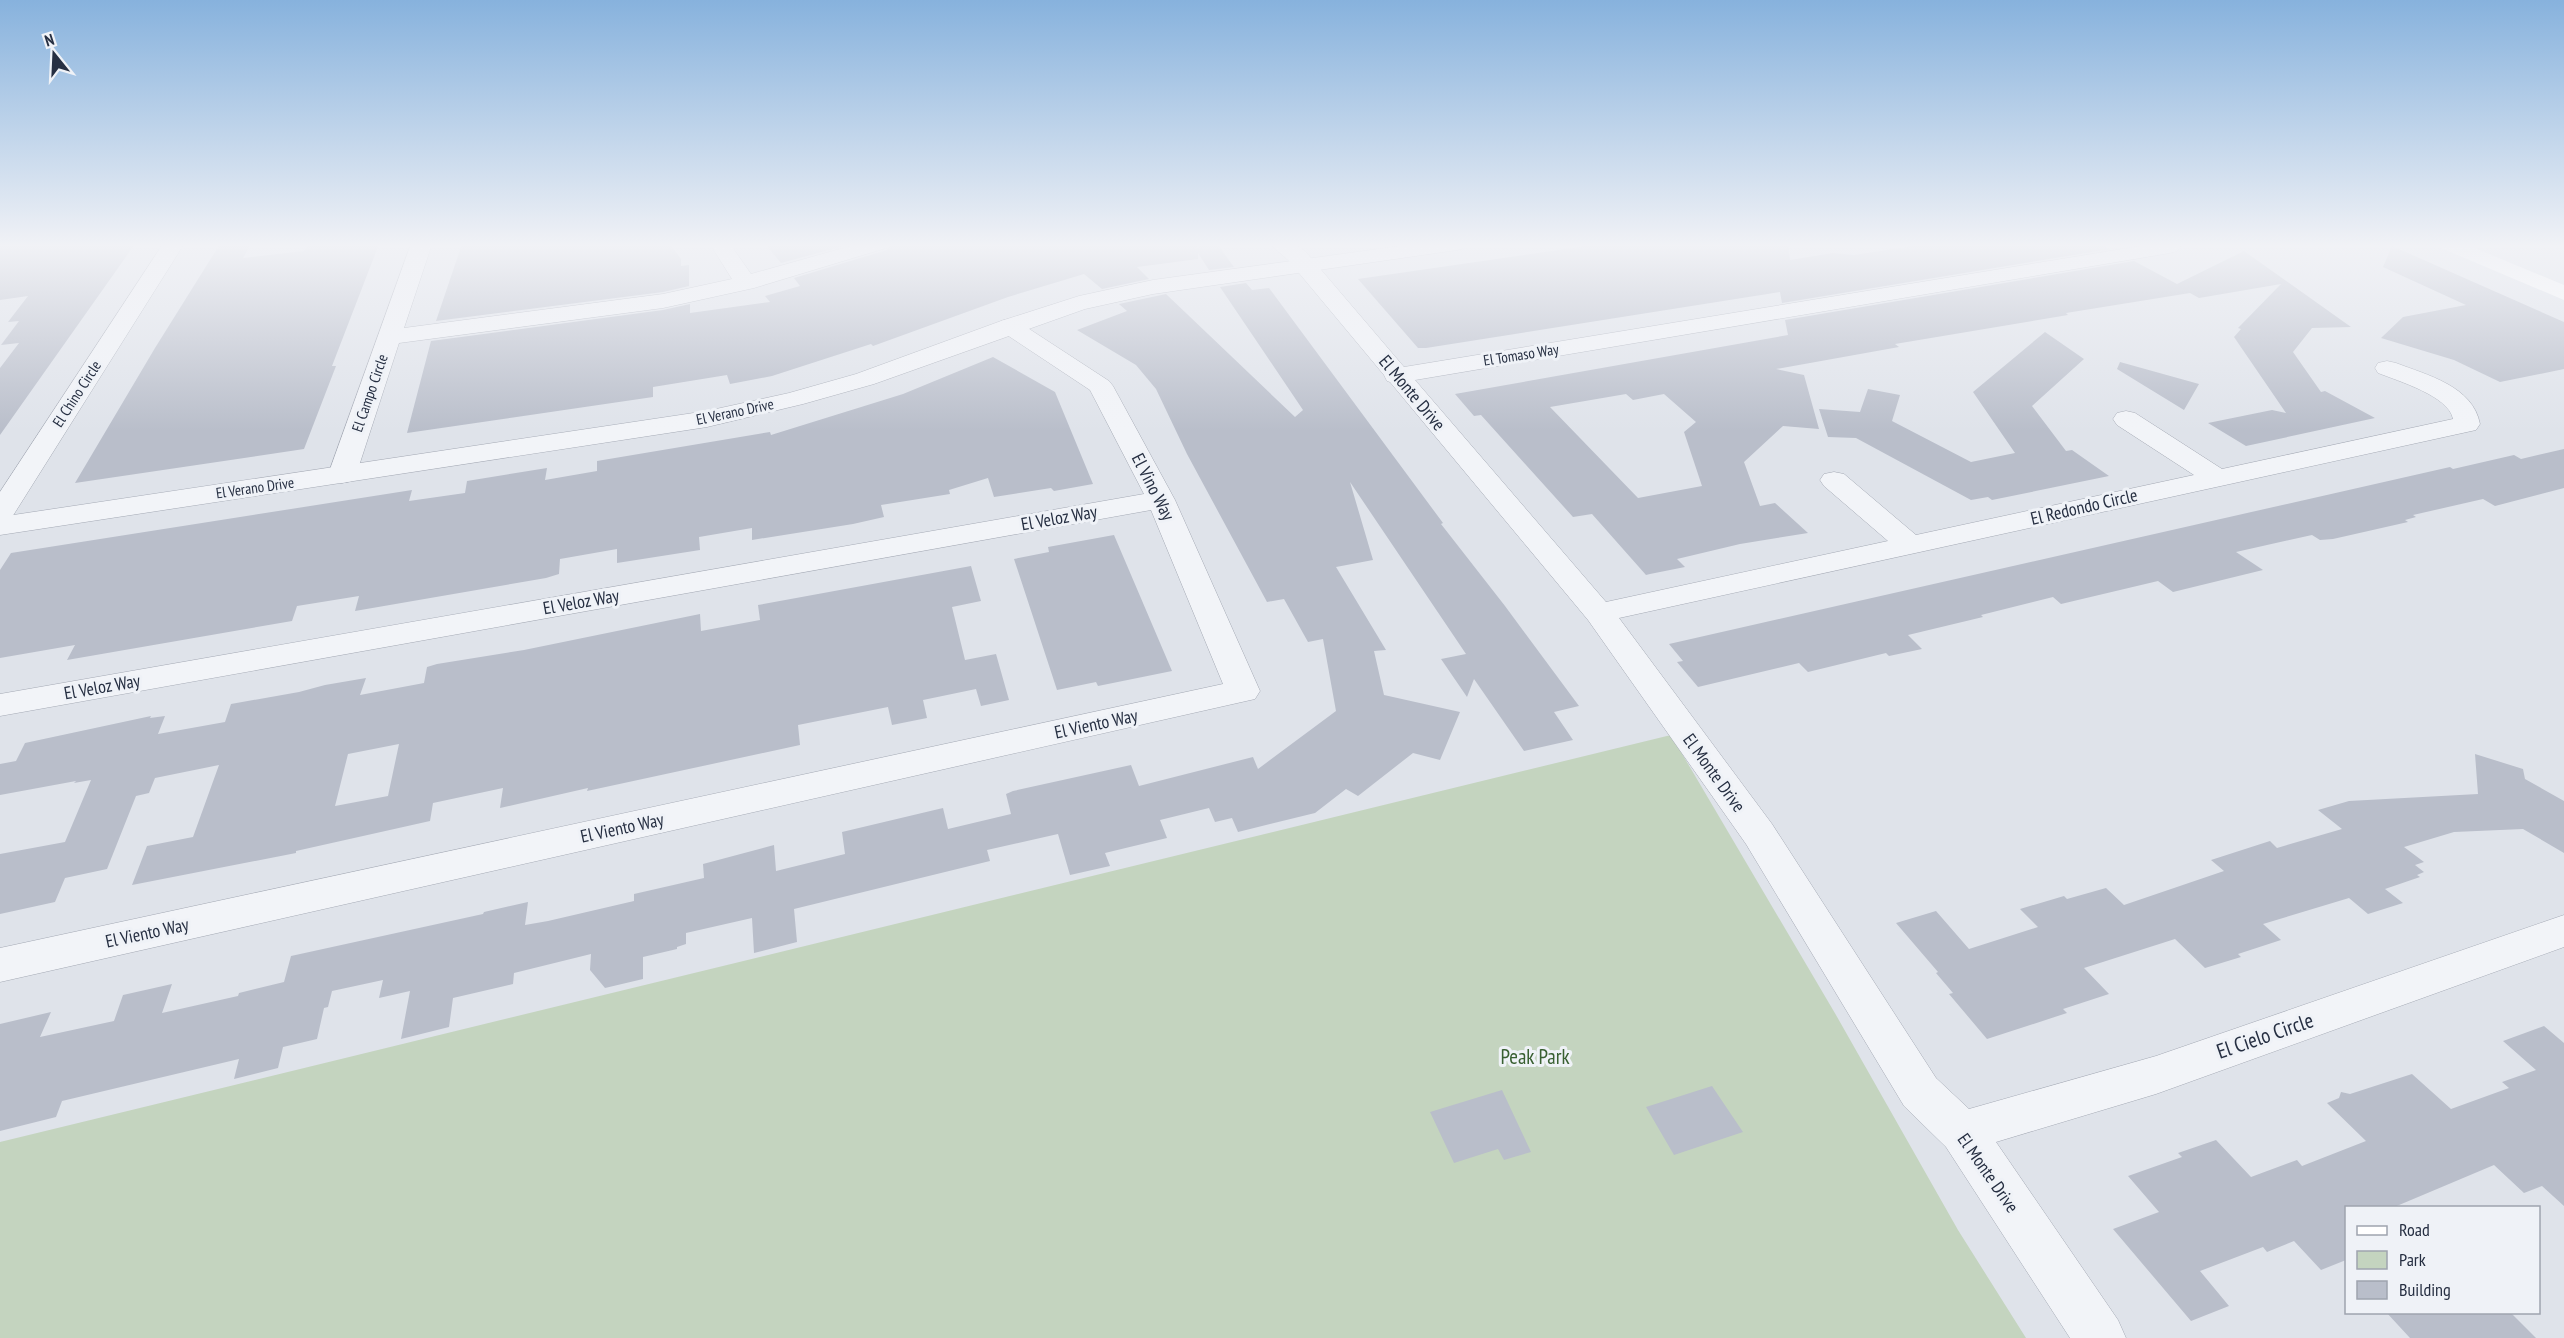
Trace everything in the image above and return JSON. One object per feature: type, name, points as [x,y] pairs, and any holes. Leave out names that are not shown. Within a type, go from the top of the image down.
[{"type":"street","name":"El Chino Circle","points":[[0,514],[133,306]]},
{"type":"street","name":"El Campo Circle","points":[[342,475],[399,306]]},
{"type":"street","points":[[389,337],[622,306]]},
{"type":"street","name":"El Verano Drive","points":[[0,526],[707,419],[794,399],[865,379],[1069,306]]},
{"type":"street","name":"El Monte Drive","points":[[1337,306],[1599,613],[1759,834],[1920,1092],[1962,1132],[2100,1338]]},
{"type":"street","name":"El Tomaso Way","points":[[1396,376],[1813,306]]},
{"type":"street","name":"El Vino Way","points":[[1009,326],[1100,386],[1161,500],[1243,691]]},
{"type":"street","name":"El Redondo Circle","points":[[1599,613],[2467,424],[2467,415],[2462,405],[2448,394],[2387,368]]},
{"type":"street","points":[[2126,419],[2217,477]]},
{"type":"street","points":[[1834,480],[1911,546]]},
{"type":"street","name":"El Veloz Way","points":[[0,705],[1161,500]]},
{"type":"street","name":"El Viento Way","points":[[0,965],[1243,691]]},
{"type":"street","name":"El Cielo Circle","points":[[1962,1132],[2156,1075],[2564,931]]},
{"type":"green space","name":"Peak Park","points":[[1671,735],[1836,1015],[1958,1230],[2026,1338],[0,1338],[0,1142]]},
{"type":"building","points":[[20,306],[91,306],[0,435],[0,368],[19,343],[1,345],[19,321],[8,322]]},
{"type":"building","points":[[181,306],[355,306],[332,366],[336,366],[304,449],[75,483]]},
{"type":"building","points":[[441,306],[550,306],[436,321]]},
{"type":"building","points":[[679,306],[690,306],[690,313],[738,306],[982,306],[873,346],[871,344],[772,376],[730,384],[727,375],[653,387],[653,397],[407,433],[431,341]]},
{"type":"building","points":[[1122,306],[1179,306],[1295,417],[1303,410],[1233,306],[1283,306],[1443,523],[1441,524],[1579,706],[1554,712],[1573,740],[1524,751],[1474,679],[1467,697],[1441,659],[1466,654],[1350,482],[1373,560],[1336,567],[1386,650],[1374,651],[1384,695],[1460,712],[1440,760],[1413,753],[1358,796],[1346,789],[1315,813],[1238,832],[1232,818],[1215,822],[1209,808],[1160,820],[1167,838],[1105,853],[1110,866],[1070,875],[1058,834],[987,850],[990,861],[794,909],[797,942],[754,953],[752,918],[686,933],[686,944],[677,949],[643,957],[643,979],[605,988],[590,970],[591,954],[514,973],[513,984],[453,998],[449,1027],[401,1039],[410,991],[379,998],[383,980],[332,991],[328,1007],[324,1008],[317,1039],[283,1047],[278,1068],[234,1079],[239,1059],[62,1101],[56,1117],[0,1131],[0,1024],[51,1012],[40,1037],[114,1021],[123,995],[172,984],[162,1013],[238,996],[239,993],[284,982],[291,956],[528,902],[525,925],[548,921],[634,901],[634,894],[704,878],[703,864],[774,845],[776,871],[845,854],[842,832],[943,808],[948,829],[1011,814],[1006,794],[1013,791],[1131,765],[1139,786],[1253,757],[1258,769],[1336,711],[1323,639],[1308,642],[1284,599],[1267,602],[1187,454],[1156,389],[1136,365],[1077,330],[1127,311]]},
{"type":"building","points":[[1382,306],[1689,306],[1426,348],[1418,348]]},
{"type":"building","points":[[1865,306],[2107,306],[1895,344],[1899,347],[1776,369],[1804,375],[1819,429],[1783,426],[1744,462],[1760,506],[1775,503],[1808,533],[1740,544],[1677,559],[1685,567],[1646,575],[1592,514],[1573,517],[1481,415],[1474,416],[1455,394],[1788,335],[1785,320]],"holes":[[[1626,394],[1633,400],[1664,394],[1696,422],[1684,432],[1702,486],[1638,498],[1550,407]]]},
{"type":"building","points":[[2259,306],[2322,306],[2351,327],[2312,328],[2293,352],[2321,392],[2325,391],[2375,418],[2246,446],[2208,423],[2272,410],[2286,413],[2234,337],[2241,329],[2238,328]]},
{"type":"building","points":[[2458,306],[2529,306],[2564,322],[2564,369],[2500,382],[2454,360],[2381,338],[2403,317]]},
{"type":"building","points":[[2045,332],[2084,359],[2032,406],[2066,451],[2072,450],[2109,476],[1992,500],[1988,497],[1971,500],[1856,438],[1828,437],[1819,409],[1860,412],[1868,389],[1900,395],[1892,421],[1971,462],[2015,453],[1973,392]]},
{"type":"building","points":[[993,357],[1055,392],[1093,484],[1054,491],[1051,488],[994,497],[988,478],[949,490],[950,494],[881,505],[884,517],[853,524],[752,540],[752,528],[699,537],[700,550],[617,563],[617,549],[560,559],[559,574],[546,578],[355,611],[359,596],[297,606],[292,621],[67,660],[75,645],[0,658],[0,570],[11,553],[412,490],[409,501],[465,493],[467,481],[547,468],[545,480],[597,471],[597,461],[770,432],[771,435],[903,394]]},
{"type":"building","points":[[2120,362],[2199,384],[2184,410],[2117,369]]},
{"type":"building","points":[[2564,449],[2564,488],[2495,506],[2483,499],[2413,515],[2416,517],[2405,520],[2408,522],[2333,539],[2320,540],[2312,535],[2236,552],[2263,570],[2173,592],[2158,581],[2061,604],[2053,597],[1908,635],[1922,649],[1889,656],[1886,653],[1808,672],[1799,663],[1698,687],[1677,662],[1683,661],[1669,644],[2450,467],[2453,469],[2514,455],[2521,459]]},
{"type":"building","points":[[1114,535],[1172,671],[1098,686],[1096,682],[1057,690],[1014,559],[1049,552],[1048,547]]},
{"type":"building","points":[[971,566],[981,601],[952,607],[965,660],[996,654],[1009,700],[981,706],[976,689],[923,700],[927,718],[892,725],[888,707],[798,725],[800,745],[500,808],[503,788],[433,803],[430,821],[296,851],[296,853],[132,885],[147,846],[193,837],[219,765],[155,778],[149,793],[136,796],[107,869],[65,878],[55,902],[0,914],[0,854],[65,842],[91,780],[0,795],[0,764],[16,761],[25,743],[151,716],[150,718],[165,716],[158,734],[225,722],[231,704],[366,678],[360,695],[424,683],[427,667],[437,664],[524,650],[700,614],[701,631],[760,620],[758,605]],"holes":[[[399,744],[388,796],[335,806],[348,754]]]},
{"type":"building","points":[[2475,754],[2523,769],[2525,779],[2564,801],[2564,853],[2523,829],[2454,832],[2404,847],[2424,862],[2415,865],[2424,872],[2417,875],[2420,877],[2385,889],[2403,903],[2368,914],[2349,898],[2263,924],[2281,940],[2238,954],[2241,957],[2205,968],[2175,939],[2084,968],[2109,994],[2063,1009],[2067,1013],[1987,1039],[1949,994],[1953,993],[1936,973],[1938,972],[1896,923],[1936,911],[1969,949],[2038,927],[2020,909],[2064,896],[2067,899],[2106,888],[2124,905],[2224,871],[2211,860],[2270,841],[2277,848],[2342,829],[2318,810],[2349,801],[2478,794]]},
{"type":"building","points":[[2544,1026],[2564,1043],[2564,1206],[2542,1186],[2524,1193],[2494,1165],[2397,1206],[2345,1206],[2345,1260],[2321,1270],[2294,1241],[2267,1252],[2263,1247],[2200,1271],[2229,1306],[2191,1321],[2113,1229],[2159,1212],[2128,1176],[2182,1157],[2178,1153],[2216,1140],[2251,1177],[2297,1160],[2302,1166],[2366,1141],[2327,1103],[2339,1098],[2341,1092],[2350,1094],[2412,1074],[2451,1109],[2509,1088],[2502,1082],[2536,1070],[2503,1041]]},
{"type":"building","points":[[1712,1086],[1743,1132],[1674,1155],[1646,1107]]},
{"type":"building","points":[[1502,1090],[1531,1152],[1504,1160],[1498,1149],[1454,1163],[1430,1112]]},
{"type":"building","points":[[2388,1314],[2512,1314],[2536,1338],[2410,1338]]}]
